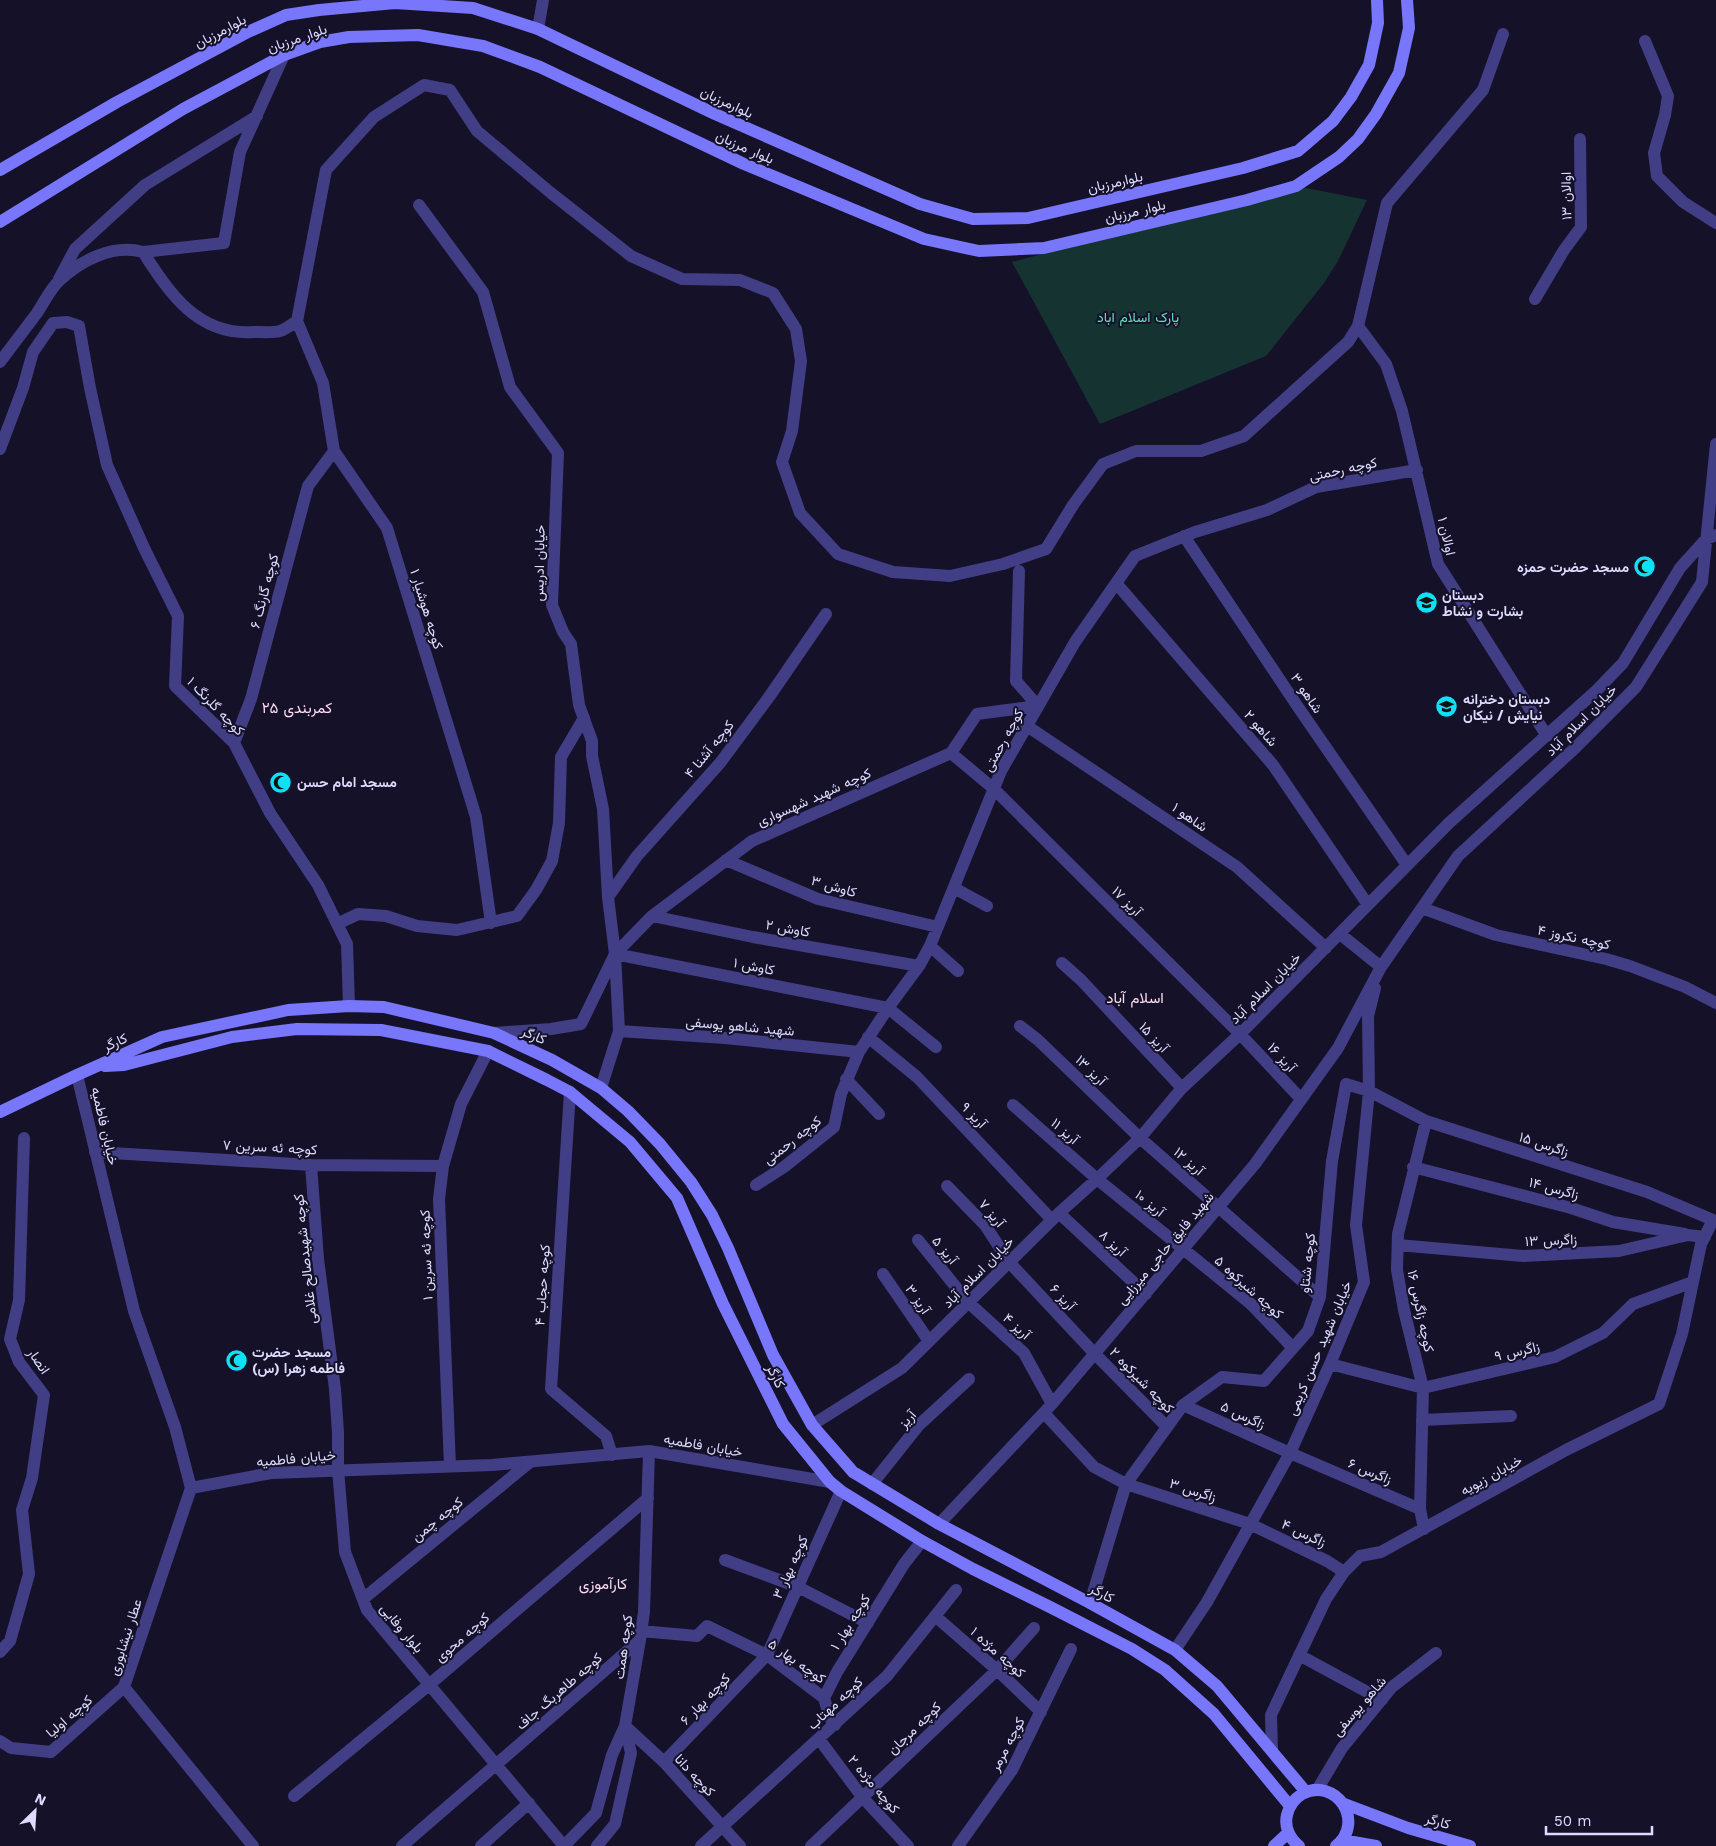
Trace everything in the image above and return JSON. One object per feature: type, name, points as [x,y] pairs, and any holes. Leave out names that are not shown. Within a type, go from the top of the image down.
[{"type":"main road","name":"بلوارمرزبان","points":[[0,170],[117,102],[248,32],[286,15],[319,10],[405,4],[473,8],[538,29],[715,114],[920,204],[974,219],[1028,218],[1243,168],[1298,151],[1333,121],[1351,96],[1369,65],[1378,23],[1377,0]]},
{"type":"main road","name":"بلوار مرزبان","points":[[0,222],[183,108],[284,55],[320,42],[349,37],[418,35],[483,46],[540,67],[744,164],[924,239],[979,251],[1044,248],[1296,186],[1339,157],[1358,139],[1376,114],[1399,73],[1409,28],[1407,0]]},
{"type":"main road","name":"کارگر","points":[[97,1066],[162,1036],[288,1010],[349,1006],[384,1007],[494,1033],[552,1060],[601,1088],[628,1111],[660,1144],[691,1182],[707,1207],[728,1248],[772,1356],[812,1425],[853,1472],[939,1524],[1175,1650],[1217,1686],[1272,1750],[1312,1791],[1331,1793],[1342,1803],[1408,1828],[1470,1846]]},
{"type":"main road","name":"کارگر","points":[[97,1066],[124,1065],[232,1038],[297,1028],[381,1030],[488,1051],[570,1092],[630,1142],[677,1198],[723,1304],[783,1424],[830,1482],[840,1491],[922,1541],[973,1569],[1050,1606],[1165,1670],[1214,1714],[1290,1806]]},
{"type":"main road","points":[[0,1112],[97,1066]]},
{"type":"main road","points":[[922,1541],[939,1524]]},
{"type":"main road","points":[[1299,1846],[1288,1832],[1286,1819],[1294,1800],[1312,1791]]},
{"type":"main road","points":[[1342,1803],[1346,1810],[1348,1825],[1339,1843],[1376,1846]]},
{"type":"main road","points":[[1274,1846],[1288,1832]]},
{"type":"street","points":[[538,29],[543,0]]},
{"type":"street","points":[[143,252],[166,287],[201,321],[229,332],[281,331],[297,321],[326,170],[374,117],[424,85],[450,90],[477,131],[551,193],[631,256],[682,279],[740,280],[773,293],[796,329],[801,362],[792,431],[782,462],[800,513],[838,554],[893,572],[950,576],[1003,564],[1046,549],[1073,505],[1103,464],[1136,451],[1201,451],[1244,436],[1348,342],[1358,326],[1387,203],[1484,90],[1503,34]]},
{"type":"street","points":[[1645,41],[1668,96],[1665,115],[1654,153],[1657,176],[1683,202],[1716,223]]},
{"type":"street","points":[[58,281],[87,260],[113,251],[131,249],[143,252],[224,243],[240,152],[284,55]]},
{"type":"street","points":[[0,362],[38,312],[58,281],[75,249],[145,185],[257,116]]},
{"type":"street","name":"اوالان ۱۳","points":[[1535,299],[1564,250],[1582,226],[1580,139]]},
{"type":"street","name":"خیابان ادریس","points":[[419,205],[483,292],[510,387],[558,453],[552,605],[563,632],[571,644],[579,705],[592,741],[592,756],[603,809],[608,897],[615,954],[618,1031],[601,1088]]},
{"type":"street","name":"کوچه هوشیار ۱","points":[[297,321],[323,383],[334,451],[387,528],[476,816],[490,923]]},
{"type":"street","name":"کوچه گلرنگ ۱","points":[[0,449],[23,388],[33,352],[53,323],[67,322],[79,326],[107,466],[145,550],[178,616],[175,686],[234,743],[270,813],[318,885],[347,944],[349,1006]]},
{"type":"street","name":"اوالان ۱","points":[[1358,326],[1386,364],[1402,411],[1438,564],[1547,736]]},
{"type":"street","name":"خیابان اسلام آباد","points":[[1381,967],[1458,856],[1575,748],[1636,687],[1702,582],[1711,537],[1716,444]]},
{"type":"street","name":"کوچه گارنگ ۶","points":[[234,743],[251,699],[308,486],[334,451]]},
{"type":"street","name":"کوچه رحمتی","points":[[756,1186],[784,1167],[834,1127],[846,1079],[858,1052],[919,966],[930,946],[1001,771],[1075,642],[1135,556],[1184,536],[1267,510],[1316,487],[1417,470]]},
{"type":"street","name":"شاهو ۳","points":[[1184,536],[1298,708],[1408,865]]},
{"type":"street","name":"خیابان اسلام آباد","points":[[812,1425],[902,1368],[1056,1216],[1140,1138],[1182,1088],[1240,1034],[1455,818],[1597,690],[1623,663],[1680,568],[1711,537]]},
{"type":"street","points":[[1019,571],[1016,681],[1038,706]]},
{"type":"street","name":"شاهو ۲","points":[[1116,583],[1273,765],[1368,905]]},
{"type":"street","name":"کوچه آشنا ۴","points":[[608,897],[637,856],[720,763],[770,697],[826,614]]},
{"type":"street","points":[[951,753],[977,714],[1038,706]]},
{"type":"street","points":[[337,924],[358,914],[386,916],[417,926],[456,930],[517,916],[536,890],[552,861],[559,823],[561,757],[584,718]]},
{"type":"street","name":"شاهو ۱","points":[[1027,726],[1237,867],[1326,948]]},
{"type":"street","name":"آریز ۱۷","points":[[951,753],[994,788],[1240,1034]]},
{"type":"street","name":"کوچه شهید شهسواری","points":[[615,954],[652,916],[752,841],[951,753]]},
{"type":"street","name":"کاوش ۳","points":[[726,860],[818,899],[938,927]]},
{"type":"street","points":[[954,888],[987,906]]},
{"type":"street","name":"کوچه نکروز ۴","points":[[1422,908],[1496,935],[1630,966],[1685,988],[1716,1003]]},
{"type":"street","name":"کاوش ۲","points":[[652,916],[753,937],[919,966]]},
{"type":"street","points":[[1340,934],[1381,967]]},
{"type":"street","points":[[930,946],[958,971]]},
{"type":"street","points":[[494,1033],[551,1029],[581,1024],[615,954]]},
{"type":"street","name":"کاوش ۱","points":[[615,954],[888,1008]]},
{"type":"street","name":"آریز ۱۵","points":[[1062,963],[1081,980],[1182,1088]]},
{"type":"street","name":"خیابان شهید حسن کریمی","points":[[1175,1650],[1206,1602],[1290,1454],[1364,1282],[1356,1225],[1369,1091],[1368,1016],[1381,967]]},
{"type":"street","name":"شهید فایق حاجی میرزایی","points":[[939,1524],[1048,1409],[1255,1164],[1338,1048],[1381,967]]},
{"type":"street","points":[[888,1008],[936,1047]]},
{"type":"street","name":"آریز ۱۳","points":[[1020,1026],[1038,1040],[1140,1138]]},
{"type":"street","name":"شهید شاهو یوسفی","points":[[618,1031],[726,1038],[858,1052]]},
{"type":"street","name":"آریز ۱۶","points":[[1240,1034],[1301,1099]]},
{"type":"street","name":"آریز ۹","points":[[868,1038],[917,1077],[1056,1216]]},
{"type":"street","name":"کوچه ئه سرین ۱","points":[[450,1466],[438,1199],[444,1166],[461,1104],[488,1051]]},
{"type":"street","name":"خیابان فاطمیه","points":[[77,1075],[134,1311],[176,1428],[191,1488],[271,1474],[530,1462],[649,1451],[830,1482]]},
{"type":"street","points":[[846,1079],[879,1114]]},
{"type":"street","name":"کوچه شتاو","points":[[1090,1603],[1126,1484],[1183,1405],[1222,1377],[1264,1381],[1308,1331],[1320,1297],[1332,1161],[1346,1084],[1369,1091]]},
{"type":"street","name":"زاگرس ۱۵","points":[[1369,1091],[1426,1121],[1647,1192],[1715,1221]]},
{"type":"street","name":"کوچه حجاب ۴","points":[[570,1092],[551,1388],[606,1436],[612,1454]]},
{"type":"street","name":"آریز ۱۱","points":[[1013,1105],[1097,1179]]},
{"type":"street","name":"کوچه زاگرس ۱۶","points":[[1420,1509],[1423,1388],[1404,1310],[1397,1270],[1398,1234],[1426,1121]]},
{"type":"street","name":"انصار","points":[[0,1652],[10,1641],[29,1574],[22,1510],[32,1478],[44,1395],[19,1362],[10,1339],[19,1300],[24,1138]]},
{"type":"street","name":"آریز ۱۲","points":[[1140,1138],[1320,1297]]},
{"type":"street","name":"کوچه ئه سرین ۷","points":[[95,1152],[311,1164],[444,1166]]},
{"type":"street","name":"کوچه شهیدصالح غلامی","points":[[311,1164],[318,1259],[335,1389],[338,1470]]},
{"type":"street","name":"زاگرس ۱۴","points":[[1414,1167],[1571,1208],[1612,1222],[1688,1235]]},
{"type":"street","name":"آریز ۱۰","points":[[1097,1179],[1183,1250]]},
{"type":"street","name":"آریز ۷","points":[[948,1186],[985,1225],[1009,1262]]},
{"type":"street","name":"آریز ۸","points":[[1056,1216],[1146,1294]]},
{"type":"street","name":"خیابان زیویه","points":[[1272,1750],[1271,1715],[1326,1599],[1344,1572],[1360,1556],[1381,1552],[1566,1450],[1659,1404],[1682,1334],[1701,1244],[1715,1221]]},
{"type":"street","name":"زاگرس ۱۳","points":[[1398,1245],[1523,1256],[1619,1251],[1688,1235],[1705,1237]]},
{"type":"street","name":"آریز ۵","points":[[918,1240],[968,1302]]},
{"type":"street","name":"کوچه شیرکوه ۵","points":[[1183,1250],[1250,1304],[1293,1348]]},
{"type":"street","name":"آریز ۶","points":[[1009,1262],[1095,1354]]},
{"type":"street","name":"آریز ۳","points":[[883,1274],[929,1341]]},
{"type":"street","name":"زاگرس ۹","points":[[1330,1364],[1423,1388],[1556,1358],[1603,1333],[1633,1304],[1693,1282]]},
{"type":"street","name":"آریز ۴","points":[[968,1302],[1024,1353],[1048,1409],[1094,1467],[1126,1484]]},
{"type":"street","name":"کوچه شیرکوه ۲","points":[[1095,1354],[1167,1428]]},
{"type":"street","name":"آریز","points":[[872,1484],[919,1426],[969,1379]]},
{"type":"street","name":"زاگرس ۵","points":[[1183,1405],[1290,1454]]},
{"type":"street","points":[[1422,1420],[1511,1416]]},
{"type":"street","name":"کوچه همت","points":[[564,1846],[596,1813],[612,1755],[625,1726],[641,1636],[649,1451]]},
{"type":"street","name":"زاگرس ۶","points":[[1290,1454],[1420,1509]]},
{"type":"street","name":"کوچه چمن","points":[[364,1599],[530,1462]]},
{"type":"street","name":"بلوار وفایی","points":[[338,1470],[345,1552],[368,1610],[564,1846]]},
{"type":"street","name":"زاگرس ۳","points":[[1126,1484],[1250,1524]]},
{"type":"street","name":"عطار نیشابوری","points":[[191,1488],[124,1687],[253,1846]]},
{"type":"street","name":"کوچه بهار ۳","points":[[767,1655],[840,1491]]},
{"type":"street","name":"کوچه محوی","points":[[294,1796],[430,1684],[648,1498]]},
{"type":"street","points":[[1420,1509],[1424,1529]]},
{"type":"street","name":"زاگرس ۴","points":[[1250,1524],[1327,1561],[1344,1572]]},
{"type":"street","name":"کوچه بهار ۱","points":[[824,1698],[837,1672],[904,1564],[922,1541]]},
{"type":"street","points":[[725,1560],[798,1587],[868,1622]]},
{"type":"street","name":"کوچه مهتاب","points":[[701,1846],[888,1676],[956,1590]]},
{"type":"street","name":"کوچه مژده ۱","points":[[935,1616],[997,1670],[1041,1712]]},
{"type":"street","name":"کوچه بهار ۵","points":[[641,1636],[697,1636],[707,1626],[767,1655],[824,1698]]},
{"type":"street","name":"کوچه مرجان","points":[[811,1846],[997,1670],[1034,1628]]},
{"type":"street","name":"کوچه طاهربگ جاف","points":[[402,1846],[641,1636]]},
{"type":"street","name":"کوچه مرمر","points":[[958,1846],[1012,1770],[1071,1649]]},
{"type":"street","name":"شاهو یوسفی","points":[[1312,1791],[1342,1748],[1392,1688],[1436,1653]]},
{"type":"street","name":"کوچه بهار ۶","points":[[664,1762],[767,1655]]},
{"type":"street","points":[[1299,1655],[1382,1700]]},
{"type":"street","name":"کوچه اولیا","points":[[0,1741],[12,1748],[51,1752],[124,1687]]},
{"type":"street","points":[[824,1698],[830,1718],[835,1725]]},
{"type":"street","name":"کوچه همت","points":[[597,1846],[615,1824],[630,1753],[625,1726]]},
{"type":"street","name":"کوچه دانا","points":[[625,1726],[664,1762],[740,1846]]},
{"type":"street","name":"کوچه مژده ۲","points":[[818,1740],[863,1798],[908,1846]]},
{"type":"street","points":[[481,1846],[529,1803]]},
{"type":"green space","name":"پارک اسلام اباد","points":[[1296,186],[1367,200],[1338,261],[1324,283],[1266,356],[1100,424],[1012,262]]},
{"type":"place","name":"مسجد حضرت حمزه","points":[[1645,567]]},
{"type":"place","name":"دبستان بشارت و نشاط","points":[[1426,603]]},
{"type":"place","name":"دبستان دخترانه نیایش / نیکان","points":[[1447,707]]},
{"type":"place","name":"مسجد امام حسن","points":[[281,782]]},
{"type":"place","name":"مسجد حضرت فاطمه زهرا (س)","points":[[236,1360]]},
{"type":"district","name":"کمربندی ۲۵","points":[[297,708]]},
{"type":"district","name":"اسلام آباد","points":[[1135,998]]},
{"type":"district","name":"کارآموزی","points":[[603,1584]]}]
